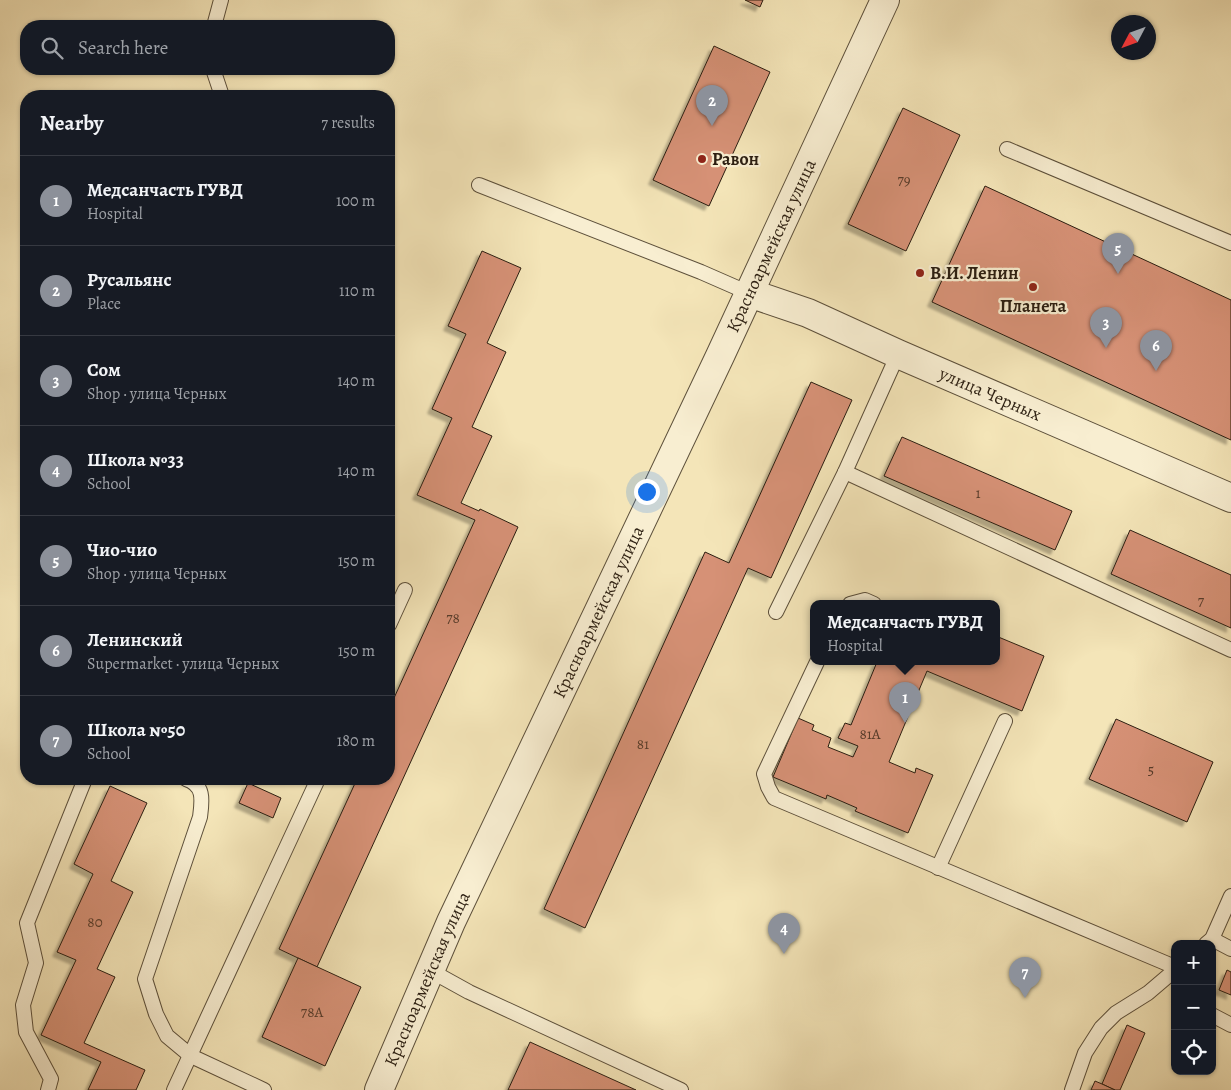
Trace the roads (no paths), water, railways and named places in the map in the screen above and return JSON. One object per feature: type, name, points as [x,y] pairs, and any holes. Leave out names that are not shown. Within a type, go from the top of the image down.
[{"type":"street","name":"Красноармейская улица","points":[[379,1090],[451,922],[749,293],[885,0]]},
{"type":"street","name":"улица Черных","points":[[749,293],[808,313],[898,354],[1231,498]]},
{"type":"lane","points":[[216,20],[221,0]]},
{"type":"lane","points":[[215,75],[220,90]]},
{"type":"lane","points":[[1007,149],[1231,243]]},
{"type":"lane","points":[[479,184],[749,293]]},
{"type":"lane","points":[[776,612],[845,472],[898,354]]},
{"type":"lane","points":[[845,472],[1231,650]]},
{"type":"lane","points":[[395,611],[405,590]]},
{"type":"lane","points":[[816,665],[764,774],[768,788],[774,798],[1171,966]]},
{"type":"lane","points":[[938,868],[1005,721]]},
{"type":"lane","points":[[48,1090],[51,1080],[26,1032],[23,1005],[36,963],[27,923],[83,785]]},
{"type":"lane","points":[[196,785],[203,796],[200,817],[145,978],[156,1014],[167,1036],[191,1056],[264,1090]]},
{"type":"lane","points":[[174,1090],[315,785]]},
{"type":"lane","points":[[1210,940],[1231,896]]},
{"type":"lane","points":[[1216,944],[1231,949]]},
{"type":"lane","points":[[431,971],[469,992],[681,1090]]},
{"type":"lane","points":[[1072,1090],[1085,1053],[1101,1028],[1116,1012],[1148,993],[1171,972]]},
{"type":"lane","points":[[1216,1017],[1231,1025]]},
{"type":"place","name":"Русальянс","points":[[712,126]]},
{"type":"place","name":"Равон","points":[[702,159]]},
{"type":"place","name":"В.И. Ленин","points":[[920,273]]},
{"type":"place","name":"Чио-чио","points":[[1118,274]]},
{"type":"place","name":"Планета","points":[[1033,287]]},
{"type":"place","name":"Сом","points":[[1106,348]]},
{"type":"place","name":"Ленинский","points":[[1156,371]]},
{"type":"place","name":"Медсанчасть ГУВД","points":[[905,723]]},
{"type":"place","name":"Школа №33","points":[[784,954]]},
{"type":"place","name":"Школа №50","points":[[1025,998]]}]
